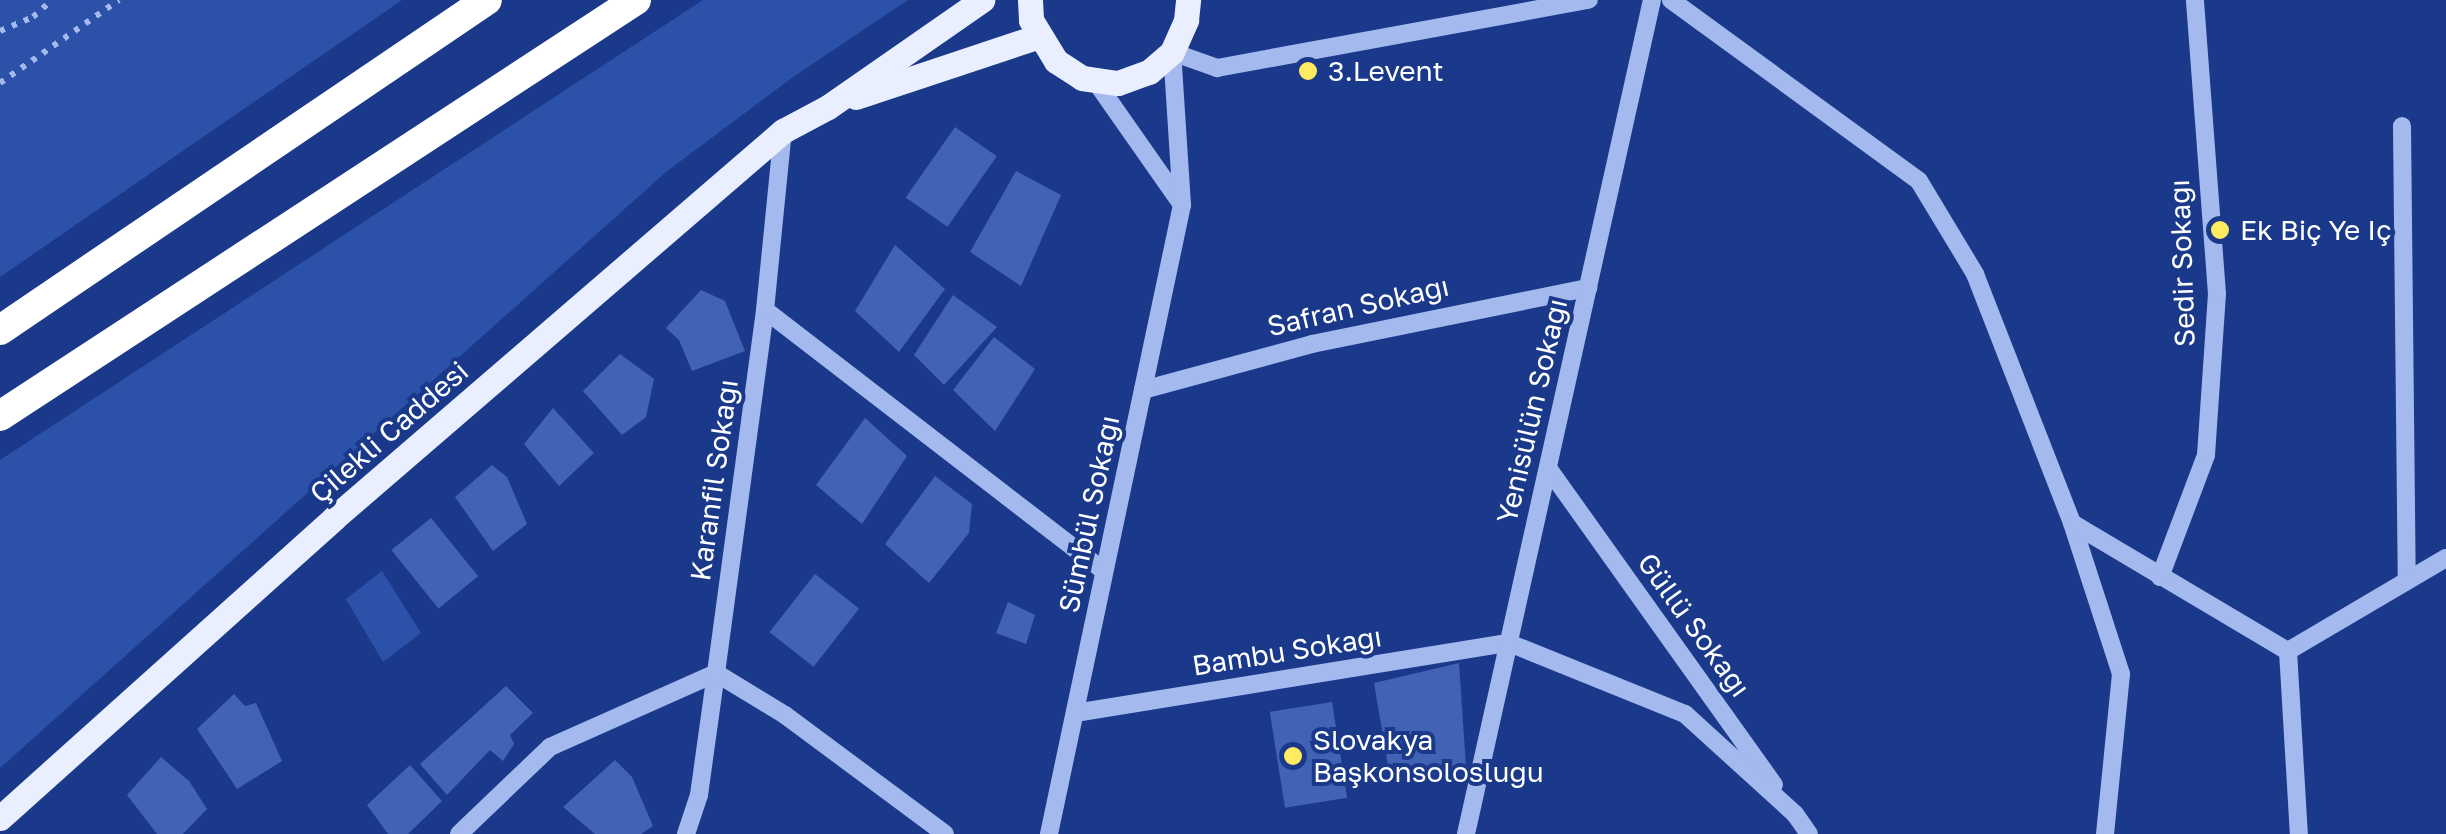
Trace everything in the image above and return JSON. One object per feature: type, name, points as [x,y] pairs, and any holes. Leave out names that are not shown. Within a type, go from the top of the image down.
[{"type":"highway","points":[[0,330],[488,0]]},
{"type":"highway","points":[[0,416],[636,0]]},
{"type":"main road","name":"Çilekli Caddesi","points":[[0,818],[334,518],[782,131],[828,107],[982,0]]},
{"type":"main road","points":[[1030,0],[1031,20],[1056,61],[1096,82],[1133,80],[1172,52],[1186,20],[1188,0]]},
{"type":"main road","name":"Çilekli Caddesi","points":[[828,107],[1039,36]]},
{"type":"street","points":[[1172,52],[1217,68],[1589,0]]},
{"type":"street","name":"Yenisülün Sokağı","points":[[1466,834],[1652,0]]},
{"type":"street","points":[[1670,0],[1919,181],[1974,274],[2072,522],[2122,674],[2105,834]]},
{"type":"street","name":"Sedir Sokağı","points":[[2160,577],[2206,455],[2217,294],[2195,0]]},
{"type":"street","name":"Sümbül Sokağı","points":[[1049,834],[1182,205],[1172,52]]},
{"type":"street","points":[[1096,82],[1182,205]]},
{"type":"street","points":[[2402,126],[2407,582]]},
{"type":"street","name":"Karanfil Sokağı","points":[[686,834],[699,795],[716,673],[765,310],[782,131]]},
{"type":"street","name":"Safran Sokağı","points":[[1143,390],[1312,344],[1588,288]]},
{"type":"street","points":[[765,310],[1104,572]]},
{"type":"street","name":"Güllü Sokağı","points":[[1548,468],[1809,834]]},
{"type":"street","points":[[2072,522],[2288,651]]},
{"type":"street","points":[[2288,651],[2446,558]]},
{"type":"street","name":"Güllü Sokağı","points":[[1508,644],[1685,714],[1795,814]]},
{"type":"street","name":"Bambu Sokağı","points":[[1074,713],[1508,644]]},
{"type":"street","points":[[2288,651],[2299,834]]},
{"type":"street","points":[[459,834],[550,747],[716,673],[786,715],[945,834]]},
{"type":"path","points":[[0,31],[33,17],[52,0]]},
{"type":"path","points":[[0,83],[120,0]]},
{"type":"shaded area","points":[[0,0],[402,0],[0,277]]},
{"type":"shaded area","points":[[703,0],[908,0],[793,77],[666,172],[0,768],[0,460]]},
{"type":"shaded area","points":[[382,571],[421,633],[383,662],[346,599]]},
{"type":"building","points":[[955,127],[997,156],[947,227],[906,197]]},
{"type":"building","points":[[1016,171],[1061,195],[1021,286],[970,252]]},
{"type":"building","points":[[895,245],[945,289],[899,352],[855,311]]},
{"type":"building","points":[[701,290],[725,301],[745,351],[692,371],[679,340],[666,328]]},
{"type":"building","points":[[953,295],[997,327],[944,385],[914,355]]},
{"type":"building","points":[[994,337],[1035,369],[995,431],[953,390]]},
{"type":"building","points":[[620,354],[654,379],[646,417],[622,435],[583,391]]},
{"type":"building","points":[[553,408],[594,453],[559,486],[524,444]]},
{"type":"building","points":[[865,418],[907,456],[862,524],[816,485]]},
{"type":"building","points":[[492,465],[507,477],[527,524],[493,551],[455,497]]},
{"type":"building","points":[[935,476],[972,504],[969,533],[929,583],[885,544]]},
{"type":"building","points":[[431,518],[478,576],[439,608],[391,550]]},
{"type":"building","points":[[815,574],[859,608],[814,667],[769,632]]},
{"type":"building","points":[[1008,602],[1035,615],[1026,644],[996,633]]},
{"type":"building","points":[[1459,663],[1466,767],[1391,784],[1374,683]]},
{"type":"building","points":[[506,686],[533,713],[510,735],[514,744],[503,761],[490,750],[447,795],[420,764]]},
{"type":"building","points":[[234,694],[245,706],[256,703],[282,761],[237,789],[197,729]]},
{"type":"building","points":[[1332,702],[1347,798],[1285,808],[1270,712]]},
{"type":"building","points":[[161,757],[189,781],[207,809],[183,834],[157,834],[127,795]]},
{"type":"building","points":[[615,760],[632,777],[653,826],[641,834],[595,834],[563,807]]},
{"type":"building","points":[[410,765],[442,801],[408,834],[388,834],[367,805]]},
{"type":"place","name":"3.Levent","points":[[1308,71]]},
{"type":"place","name":"Ek Biç Ye Iç","points":[[2220,230]]},
{"type":"place","name":"Slovakya Başkonsolosluğu","points":[[1293,756]]}]
